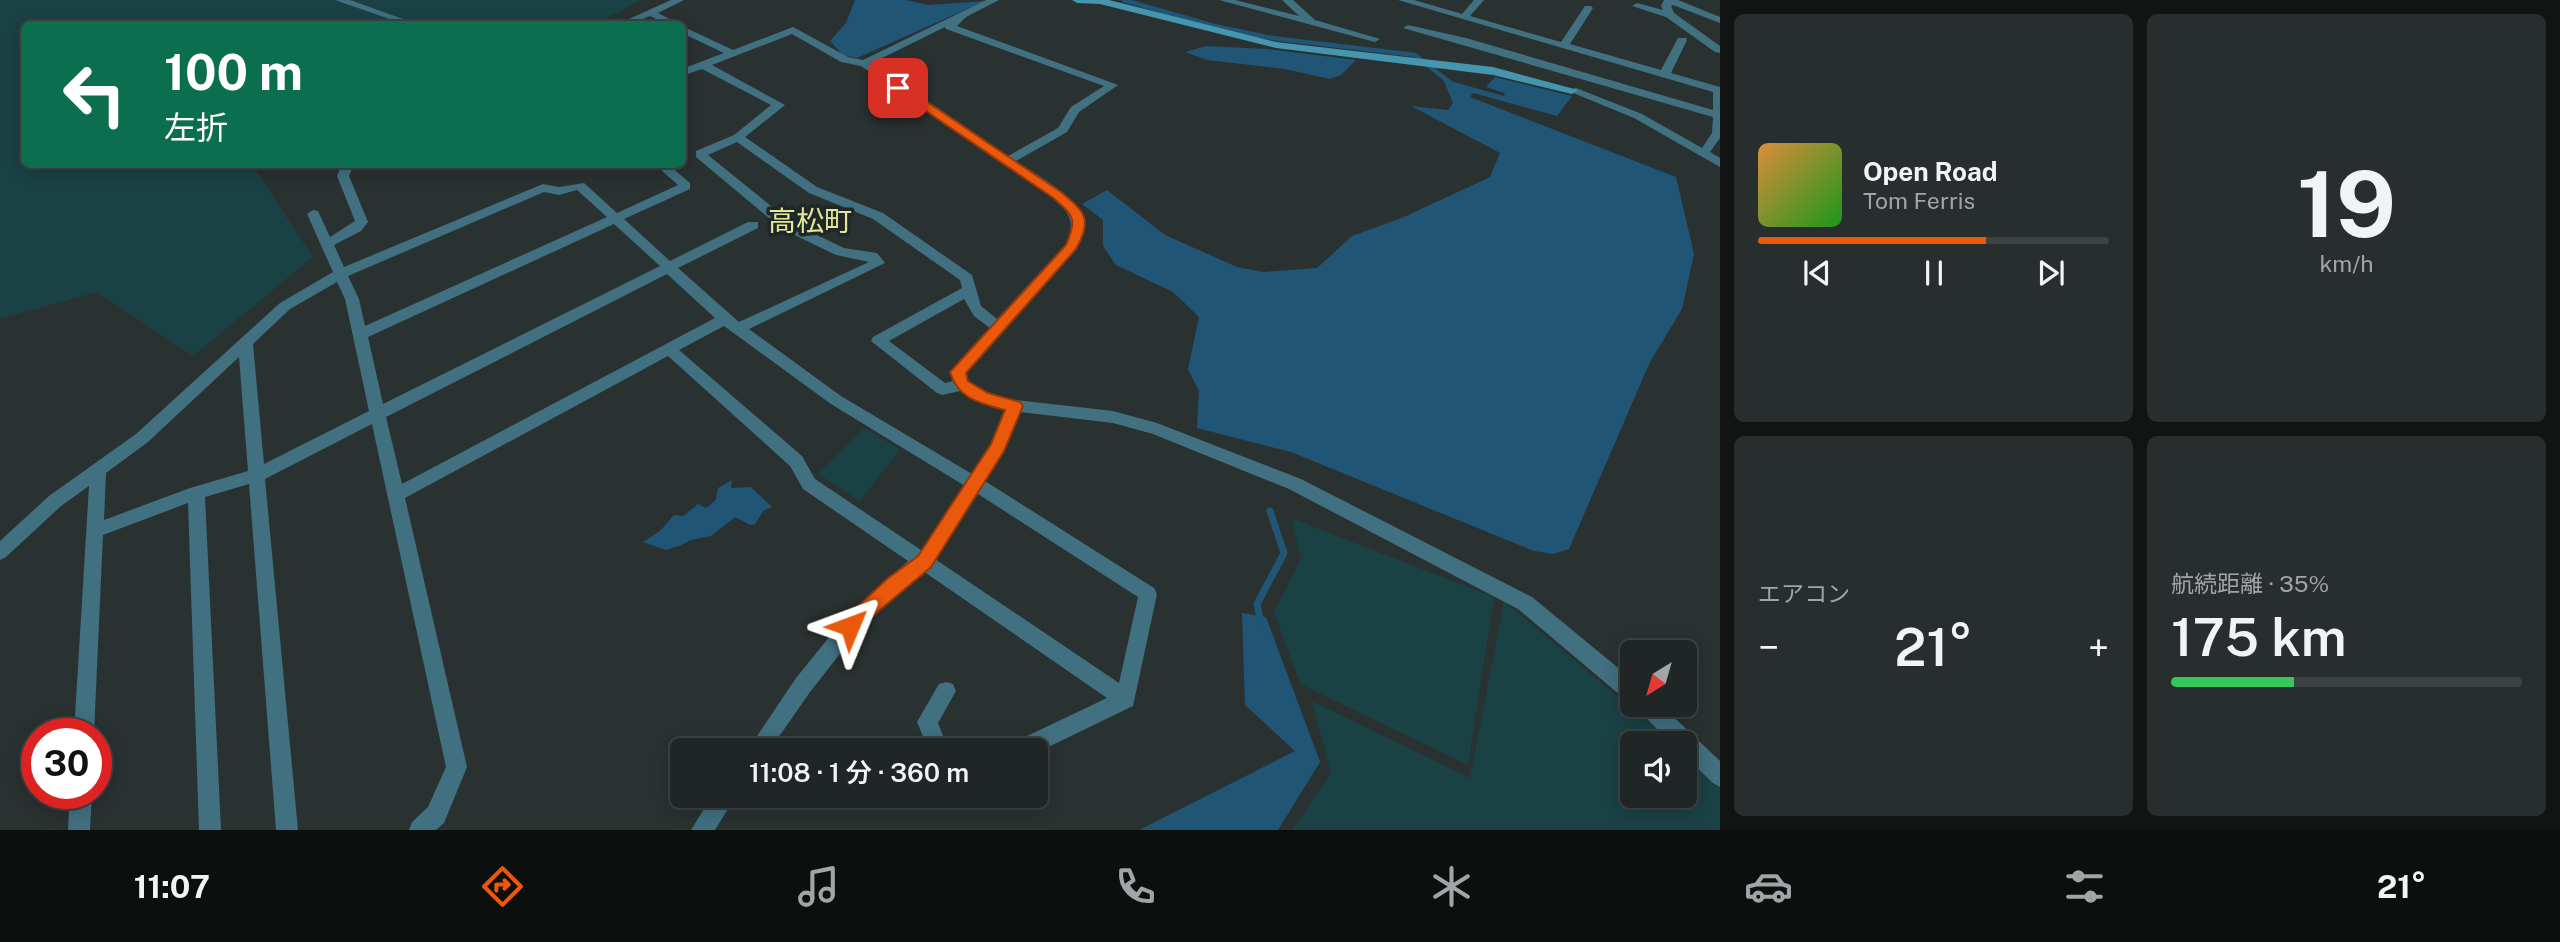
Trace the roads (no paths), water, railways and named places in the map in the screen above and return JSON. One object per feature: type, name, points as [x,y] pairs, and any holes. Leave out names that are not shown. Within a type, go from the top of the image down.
[{"type":"street","points":[[340,0],[403,21]]},
{"type":"street","points":[[631,21],[679,0]]},
{"type":"street","points":[[864,63],[994,0]]},
{"type":"street","points":[[1077,0],[1101,1],[1276,46],[1493,71],[1572,90],[1638,116],[1720,163]]},
{"type":"street","points":[[1224,0],[1375,39]]},
{"type":"street","points":[[1287,0],[1311,22]]},
{"type":"street","points":[[1403,0],[1719,90],[1718,133],[1703,154]]},
{"type":"street","points":[[1464,18],[1479,0]]},
{"type":"street","points":[[1670,16],[1666,6],[1670,0],[1720,20]]},
{"type":"street","points":[[1637,6],[1670,16],[1719,50]]},
{"type":"street","points":[[1564,46],[1588,8]]},
{"type":"street","points":[[651,13],[668,21]]},
{"type":"street","points":[[964,14],[950,27],[1113,85],[1069,114],[1063,122],[1063,130],[1007,161]]},
{"type":"street","points":[[1408,28],[1462,40],[1718,115]]},
{"type":"street","points":[[686,71],[793,30],[845,60],[864,63],[1077,212],[1080,228],[1072,246],[958,372],[962,385]]},
{"type":"street","points":[[686,31],[732,53]]},
{"type":"street","points":[[1664,75],[1682,40]]},
{"type":"street","points":[[396,495],[669,349],[878,263],[872,256],[841,252],[787,226],[700,154],[738,137],[779,105],[703,65]]},
{"type":"street","points":[[738,137],[813,190],[878,216],[967,278],[972,305],[981,318],[999,326]]},
{"type":"street","points":[[328,243],[362,222],[343,176],[346,168]]},
{"type":"street","points":[[359,335],[686,186],[666,169]]},
{"type":"street","points":[[0,552],[55,501],[153,429],[285,306],[340,274],[543,188],[559,191],[580,186],[731,324],[836,400],[976,484],[1148,594],[1126,699]]},
{"type":"street","points":[[313,214],[352,299],[457,767],[436,815],[420,830]]},
{"type":"street","points":[[95,531],[196,493],[257,475],[754,225]]},
{"type":"street","points":[[969,290],[878,341],[942,389],[962,385],[984,398],[1015,406],[1113,417],[1157,429],[1295,484],[1525,603],[1620,682]]},
{"type":"street","points":[[245,342],[286,830]]},
{"type":"street","points":[[669,349],[796,461],[809,484],[1126,699]]},
{"type":"street","points":[[766,738],[803,685],[850,626],[894,584],[924,561],[998,447],[1015,406]]},
{"type":"street","points":[[85,718],[98,469]]},
{"type":"street","points":[[196,493],[210,830]]},
{"type":"street","points":[[934,738],[927,722],[946,691]]},
{"type":"street","points":[[1044,738],[1126,699]]},
{"type":"street","points":[[1660,718],[1720,776]]},
{"type":"street","points":[[702,830],[718,808]]},
{"type":"street","points":[[79,830],[80,809]]},
{"type":"water","points":[[855,0],[906,0],[928,5],[985,1],[857,58],[843,55],[830,41],[846,23]]},
{"type":"water","points":[[1206,46],[1267,49],[1356,60],[1341,75],[1330,79],[1285,69],[1207,60],[1185,52]]},
{"type":"water","points":[[1495,77],[1572,96],[1557,116],[1473,93],[1470,97],[1676,177],[1694,254],[1682,309],[1650,362],[1569,549],[1553,554],[1534,551],[1291,452],[1197,428],[1199,391],[1188,369],[1199,317],[1173,292],[1116,265],[1103,246],[1103,220],[1082,204],[1107,190],[1165,235],[1237,267],[1263,272],[1317,268],[1352,236],[1404,217],[1490,177],[1500,153],[1411,106],[1448,110],[1453,103],[1443,79],[1504,96],[1505,93],[1486,87]]},
{"type":"water","points":[[732,480],[731,488],[751,487],[772,507],[764,510],[755,524],[750,525],[735,517],[711,536],[690,540],[666,550],[643,542],[660,531],[674,515],[683,516],[698,504],[706,508],[716,500],[718,488]]},
{"type":"water","points":[[1242,613],[1266,617],[1320,762],[1278,830],[1139,830],[1295,751],[1245,705]]},
{"type":"waterway","points":[[1124,0],[1214,26],[1272,38],[1415,55],[1453,85]]},
{"type":"waterway","points":[[1261,623],[1257,604],[1284,553],[1270,511]]},
{"type":"district","name":"高松町","points":[[810,221]]}]
